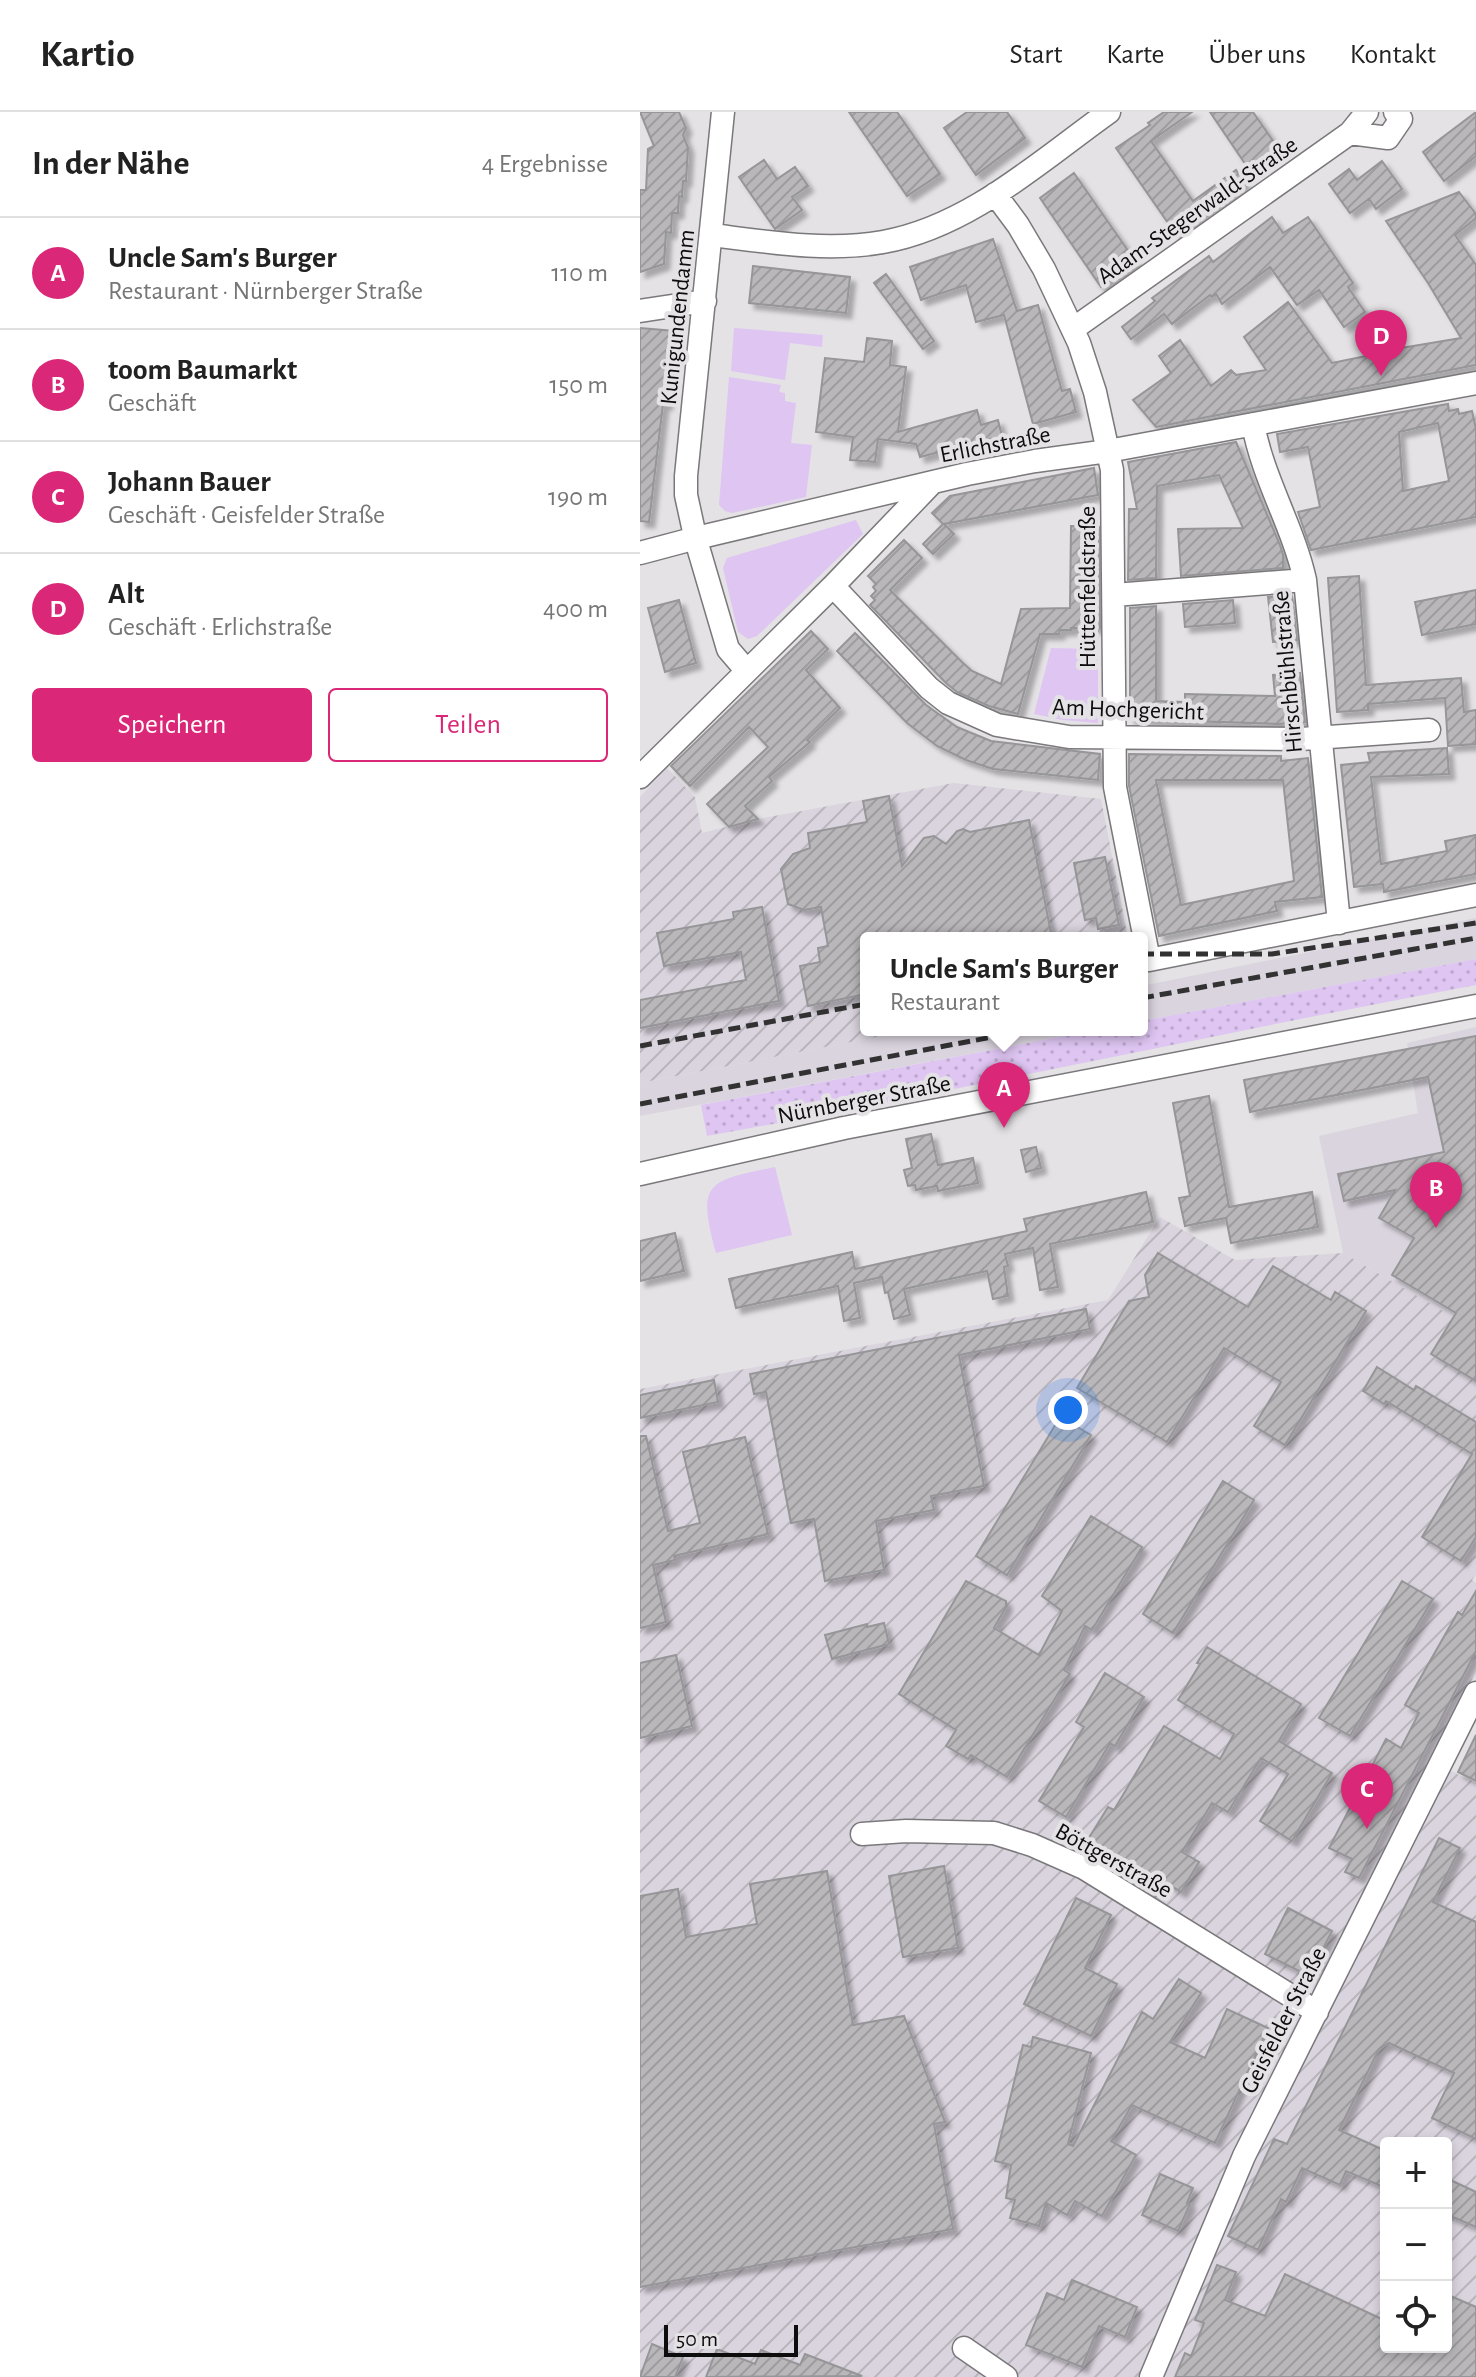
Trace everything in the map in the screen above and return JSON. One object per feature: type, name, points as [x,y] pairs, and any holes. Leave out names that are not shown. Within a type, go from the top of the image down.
[{"type":"street","name":"Kunigundendamm","points":[[723,112],[686,495],[728,649],[746,670]]},
{"type":"street","points":[[712,235],[816,246],[885,242],[957,216],[995,194],[1109,112]]},
{"type":"street","name":"Adam-Stegerwald-Straße","points":[[1073,329],[1350,133],[1367,112]]},
{"type":"street","points":[[1350,133],[1388,138],[1401,119],[1395,112]]},
{"type":"street","name":"Hüttenfeldstraße","points":[[995,194],[1044,269],[1073,329],[1095,392],[1112,470],[1115,787],[1143,932]]},
{"type":"street","points":[[640,311],[705,301]]},
{"type":"street","name":"Erlichstraße","points":[[640,777],[931,484],[1035,461],[1108,451],[1476,383]]},
{"type":"street","name":"Hirschbühlstraße","points":[[1253,424],[1259,454],[1299,550],[1305,580],[1339,923]]},
{"type":"street","points":[[640,553],[695,537],[931,484]]},
{"type":"street","points":[[1114,595],[1305,580]]},
{"type":"street","name":"Am Hochgericht","points":[[833,586],[929,688],[959,708],[997,725],[1069,737],[1319,738],[1429,730]]},
{"type":"street","points":[[1339,923],[1476,895]]},
{"type":"street","name":"Hüttenfeldstraße","points":[[1148,955],[1149,960],[1339,923]]},
{"type":"street","name":"Nürnberger Straße","points":[[640,1174],[844,1128],[1476,1006]]},
{"type":"street","name":"Geisfelder Straße","points":[[1151,2377],[1244,2156],[1476,1693]]},
{"type":"street","name":"Böttgerstraße","points":[[862,1834],[906,1831],[994,1833],[1032,1845],[1084,1868],[1317,2012]]},
{"type":"street","points":[[964,2348],[1006,2377]]},
{"type":"shaded area","points":[[734,328],[823,335],[822,347],[790,343],[785,380],[731,371]]},
{"type":"shaded area","points":[[729,377],[781,385],[779,392],[785,393],[785,401],[796,403],[791,443],[812,445],[806,497],[732,513],[719,505]]},
{"type":"shaded area","points":[[856,520],[863,534],[757,636],[748,639],[738,632],[723,568],[727,558]]},
{"type":"shaded area","points":[[1051,648],[1098,649],[1098,723],[1034,714]]},
{"type":"shaded area","points":[[667,768],[695,797],[702,833],[758,819],[954,783],[1101,799],[1127,932],[860,932],[860,1036],[882,1036],[640,1083],[640,797]]},
{"type":"shaded area","points":[[1476,918],[1476,959],[1148,1020],[1148,985]]},
{"type":"shaded area","points":[[1476,959],[1476,985],[707,1136],[701,1105],[1065,1036],[1148,1036],[1148,1020]]},
{"type":"shaded area","points":[[1476,1027],[1476,1330],[1343,1253],[1319,1136],[1418,1113],[1407,1043]]},
{"type":"shaded area","points":[[882,1036],[1065,1036],[640,1116],[640,1083]]},
{"type":"shaded area","points":[[775,1167],[792,1235],[716,1253],[707,1211],[713,1188],[735,1176]]},
{"type":"shaded area","points":[[1160,1217],[1235,1260],[1343,1253],[1476,1330],[1476,1574],[1472,1580],[1476,1583],[1476,1672],[1429,1760],[1476,1783],[1476,2377],[640,2377],[640,1389],[1108,1300]]},
{"type":"building","points":[[640,112],[679,112],[686,128],[683,135],[688,148],[686,181],[683,181],[682,197],[679,196],[678,213],[672,213],[671,233],[666,232],[664,264],[640,272],[640,190],[646,190],[648,149],[654,146]]},
{"type":"building","points":[[849,112],[897,112],[940,174],[907,196]]},
{"type":"building","points":[[967,112],[1007,112],[1025,138],[976,175],[944,128]]},
{"type":"building","points":[[1164,112],[1192,112],[1151,141],[1193,201],[1236,170],[1245,183],[1175,233],[1116,148]]},
{"type":"building","points":[[1210,112],[1253,112],[1278,148],[1248,168]]},
{"type":"building","points":[[1476,112],[1476,156],[1444,181],[1423,152]]},
{"type":"building","points":[[764,160],[777,179],[795,167],[808,186],[792,197],[802,210],[775,229],[739,177]]},
{"type":"building","points":[[1382,161],[1402,189],[1376,209],[1369,199],[1350,213],[1329,184],[1349,169],[1357,180]]},
{"type":"building","points":[[1074,173],[1136,262],[1101,287],[1040,198]]},
{"type":"building","points":[[1459,192],[1476,214],[1476,218],[1455,235],[1476,265],[1476,365],[1156,427],[1133,400],[1171,373],[1159,356],[1180,340],[1211,386],[1231,370],[1236,375],[1266,370],[1244,337],[1288,302],[1332,363],[1365,354],[1461,338],[1386,221]]},
{"type":"building","points":[[1272,217],[1283,233],[1308,217],[1353,283],[1348,287],[1365,312],[1344,327],[1319,290],[1297,305],[1270,267],[1222,304],[1216,294],[1210,295],[1172,324],[1164,314],[1131,339],[1122,327],[1155,301],[1152,298],[1209,256],[1213,262]]},
{"type":"building","points":[[993,239],[1017,311],[1038,305],[1062,391],[1070,389],[1076,412],[1033,424],[1004,315],[976,322],[966,285],[921,300],[910,267]]},
{"type":"building","points":[[753,266],[850,277],[846,313],[749,303]]},
{"type":"building","points":[[886,274],[934,341],[923,349],[874,283]]},
{"type":"building","points":[[640,328],[675,331],[649,522],[640,521]]},
{"type":"building","points":[[867,338],[892,341],[890,365],[906,367],[898,432],[977,410],[981,425],[998,420],[1002,436],[920,457],[916,444],[878,439],[875,462],[850,460],[853,437],[816,432],[825,358],[864,362]]},
{"type":"building","points":[[1448,404],[1449,411],[1458,409],[1459,414],[1472,411],[1476,429],[1476,517],[1311,550],[1298,512],[1320,507],[1308,447],[1280,452],[1277,434]],"holes":[[[1438,423],[1449,481],[1403,491],[1399,432]]]},
{"type":"building","points":[[1236,442],[1280,545],[1283,568],[1181,576],[1178,529],[1243,528],[1219,475],[1157,486],[1156,578],[1128,580],[1129,509],[1137,509],[1128,462]]},
{"type":"building","points":[[1094,468],[1098,495],[944,524],[954,534],[933,554],[923,544],[943,524],[932,513],[950,496]]},
{"type":"building","points":[[1071,526],[1099,527],[1100,628],[1071,628],[1060,630],[1059,634],[1040,634],[1018,714],[957,692],[870,605],[875,600],[871,596],[876,591],[873,587],[876,584],[868,576],[904,540],[922,558],[890,590],[972,671],[1001,684],[1021,609],[1070,608]]},
{"type":"building","points":[[1359,576],[1366,685],[1461,678],[1464,712],[1476,710],[1476,744],[1448,746],[1445,698],[1368,704],[1368,710],[1337,712],[1328,578]]},
{"type":"building","points":[[1476,590],[1476,624],[1422,635],[1415,602]]},
{"type":"building","points":[[1292,595],[1297,640],[1273,642],[1268,597]]},
{"type":"building","points":[[679,600],[696,663],[665,672],[648,608]]},
{"type":"building","points":[[1233,600],[1235,623],[1185,627],[1183,604]]},
{"type":"building","points":[[1156,606],[1156,701],[1185,702],[1185,694],[1275,696],[1273,675],[1300,673],[1305,722],[1278,724],[1130,719],[1130,608]]},
{"type":"building","points":[[811,631],[828,649],[806,670],[840,708],[807,740],[810,742],[769,777],[772,781],[745,806],[758,819],[729,827],[707,804],[768,747],[749,727],[690,786],[671,766]]},
{"type":"building","points":[[855,633],[926,705],[957,727],[991,741],[1100,754],[1098,780],[993,769],[937,746],[907,723],[837,651]]},
{"type":"building","points":[[1447,748],[1449,774],[1371,777],[1381,864],[1447,851],[1445,841],[1476,835],[1476,874],[1384,892],[1383,884],[1354,887],[1341,765],[1370,762],[1368,753]]},
{"type":"building","points":[[1129,754],[1281,756],[1281,761],[1308,758],[1322,897],[1275,902],[1277,911],[1159,936],[1129,786]],"holes":[[[1156,780],[1283,780],[1294,881],[1181,905]]]},
{"type":"building","points":[[889,796],[902,866],[924,838],[934,836],[946,844],[957,831],[963,829],[970,832],[1029,820],[1051,932],[860,932],[860,995],[808,1006],[800,966],[820,962],[818,948],[828,946],[821,907],[804,910],[788,904],[781,869],[793,854],[810,848],[808,833],[867,822],[863,801]]},
{"type":"building","points":[[1105,857],[1119,925],[1098,929],[1096,918],[1085,920],[1074,863]]},
{"type":"building","points":[[762,907],[779,1001],[640,1028],[640,1000],[746,980],[741,952],[664,966],[657,933],[734,919],[733,912]]},
{"type":"building","points":[[1476,1036],[1476,1381],[1431,1354],[1456,1313],[1392,1275],[1414,1238],[1379,1218],[1395,1190],[1344,1201],[1338,1174],[1444,1152],[1428,1077],[1250,1112],[1244,1080]]},
{"type":"building","points":[[1209,1096],[1229,1207],[1312,1192],[1318,1227],[1231,1243],[1226,1218],[1185,1226],[1179,1198],[1190,1196],[1173,1103]]},
{"type":"building","points":[[931,1134],[938,1165],[973,1158],[978,1183],[938,1191],[937,1186],[916,1190],[915,1185],[908,1186],[904,1170],[912,1168],[906,1139]]},
{"type":"building","points":[[1036,1147],[1041,1168],[1026,1172],[1021,1150]]},
{"type":"building","points":[[1146,1192],[1153,1222],[1050,1244],[1058,1287],[1040,1290],[1033,1248],[1005,1254],[1008,1296],[993,1299],[987,1271],[904,1289],[910,1315],[894,1319],[882,1277],[854,1283],[860,1318],[844,1321],[838,1286],[736,1308],[729,1279],[852,1252],[855,1269],[1027,1231],[1024,1219]]},
{"type":"building","points":[[675,1233],[684,1271],[640,1281],[640,1241]]},
{"type":"building","points":[[1158,1253],[1248,1307],[1273,1266],[1331,1300],[1335,1292],[1366,1311],[1285,1445],[1254,1426],[1281,1382],[1224,1348],[1167,1442],[1077,1388],[1129,1301],[1149,1297],[1145,1275]]},
{"type":"building","points":[[1086,1309],[1090,1329],[959,1355],[984,1486],[931,1496],[934,1510],[876,1521],[884,1570],[825,1581],[814,1519],[791,1523],[766,1392],[754,1394],[750,1374]]},
{"type":"building","points":[[1377,1367],[1476,1422],[1476,1537],[1461,1561],[1422,1537],[1472,1454],[1386,1401],[1384,1404],[1363,1391]]},
{"type":"building","points":[[714,1380],[718,1402],[640,1418],[640,1395]]},
{"type":"building","points":[[1060,1417],[1091,1435],[1007,1575],[976,1556]]},
{"type":"building","points":[[640,1436],[646,1436],[668,1531],[700,1523],[683,1452],[745,1437],[768,1534],[674,1556],[675,1560],[653,1565],[666,1622],[640,1628]]},
{"type":"building","points":[[1223,1481],[1254,1500],[1173,1633],[1143,1614]]},
{"type":"building","points":[[1091,1516],[1142,1547],[1092,1630],[1085,1626],[1064,1670],[1070,1674],[1007,1777],[971,1755],[968,1759],[946,1746],[956,1730],[899,1694],[966,1581],[1006,1601],[1006,1607],[994,1628],[1039,1655],[1062,1611],[1042,1596]]},
{"type":"building","points":[[1402,1581],[1433,1599],[1350,1736],[1319,1718]]},
{"type":"building","points":[[1476,1591],[1476,1651],[1359,1878],[1345,1872],[1352,1859],[1329,1848],[1386,1739],[1401,1748],[1419,1713],[1405,1705],[1458,1612],[1462,1615]]},
{"type":"building","points":[[884,1623],[889,1644],[832,1659],[825,1635],[867,1624],[867,1627]]},
{"type":"building","points":[[1207,1647],[1301,1704],[1279,1741],[1332,1773],[1292,1841],[1260,1821],[1288,1774],[1261,1758],[1228,1812],[1212,1803],[1182,1852],[1199,1862],[1181,1892],[1163,1881],[1156,1894],[1082,1849],[1108,1807],[1114,1810],[1164,1726],[1220,1759],[1234,1734],[1178,1700]]},
{"type":"building","points":[[676,1655],[692,1726],[640,1738],[640,1663]]},
{"type":"building","points":[[1105,1673],[1144,1697],[1115,1746],[1110,1743],[1066,1817],[1039,1801],[1084,1727],[1076,1722]]},
{"type":"building","points":[[1476,1735],[1476,1781],[1458,1772]]},
{"type":"building","points":[[1439,1838],[1460,1848],[1433,1902],[1476,1922],[1476,2139],[1432,2118],[1454,2073],[1389,2043],[1379,2049],[1339,2130],[1380,2148],[1380,2185],[1346,2171],[1340,2185],[1302,2168],[1286,2202],[1281,2199],[1258,2250],[1228,2236],[1274,2139],[1287,2144]]},
{"type":"building","points":[[944,1866],[958,1948],[903,1957],[889,1876]]},
{"type":"building","points":[[827,1871],[853,2025],[904,2016],[945,2122],[934,2124],[953,2229],[640,2287],[640,1896],[678,1889],[686,1937],[757,1924],[750,1884]]},
{"type":"building","points":[[1076,1898],[1111,1915],[1085,1968],[1117,1984],[1091,2036],[1024,2004]]},
{"type":"building","points":[[1288,1908],[1332,1931],[1309,1976],[1265,1954]]},
{"type":"building","points":[[1179,1979],[1201,1993],[1170,2042],[1205,2058],[1227,2009],[1268,2028],[1215,2143],[1132,2105],[1111,2141],[1136,2155],[1102,2216],[1075,2201],[1067,2215],[1046,2203],[1039,2226],[1010,2218],[1015,2200],[1006,2198],[1011,2165],[995,2161],[1023,2045],[1031,2047],[1033,2037],[1091,2053],[1068,2144],[1073,2146],[1142,2012],[1153,2019]]},
{"type":"building","points":[[1160,2174],[1193,2188],[1187,2203],[1190,2204],[1178,2231],[1142,2215]]},
{"type":"building","points":[[1452,2181],[1476,2192],[1476,2227],[1452,2217]]},
{"type":"building","points":[[1217,2265],[1236,2272],[1225,2300],[1265,2316],[1285,2274],[1380,2318],[1380,2353],[1452,2353],[1452,2297],[1476,2307],[1476,2377],[1175,2377],[1185,2353],[1191,2356],[1204,2323],[1195,2320]]},
{"type":"building","points":[[1072,2280],[1137,2307],[1125,2337],[1099,2326],[1082,2367],[1026,2345],[1047,2293],[1064,2300]]},
{"type":"building","points":[[652,2344],[683,2357],[675,2377],[640,2377]]},
{"type":"building","points":[[717,2349],[755,2364],[761,2350],[800,2365],[805,2354],[862,2376],[706,2377]]},
{"type":"railway","points":[[1148,954],[1272,954],[1476,923]]},
{"type":"railway","points":[[1148,997],[1476,938]]},
{"type":"railway","points":[[640,1046],[860,1005]]},
{"type":"railway","points":[[640,1104],[997,1036]]},
{"type":"place","name":"Alt","points":[[1381,376]]},
{"type":"place","name":"Uncle Sam's Burger","points":[[1004,1128]]},
{"type":"place","name":"toom Baumarkt","points":[[1436,1228]]},
{"type":"place","name":"Johann Bauer","points":[[1367,1829]]}]
